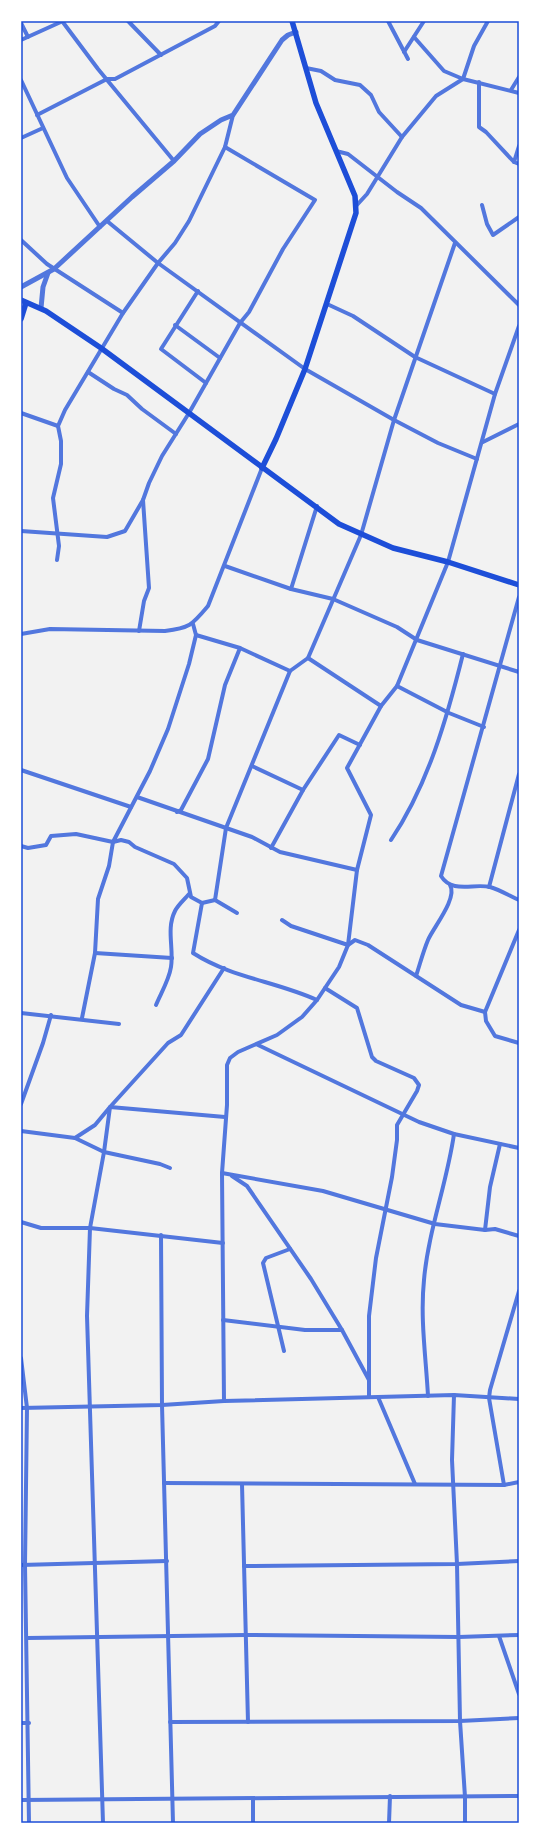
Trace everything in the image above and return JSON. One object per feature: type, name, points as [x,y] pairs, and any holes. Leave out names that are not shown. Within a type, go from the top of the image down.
[{"type":"main road","points":[[262,468],[276,439],[305,369],[354,221],[356,206],[355,196],[316,103],[292,21]]},
{"type":"main road","points":[[21,319],[24,302],[41,308],[101,348],[189,412],[262,468],[317,506],[339,524],[393,548],[448,562],[519,585]]},
{"type":"street","points":[[21,40],[62,21],[174,161]]},
{"type":"street","points":[[128,21],[161,55]]},
{"type":"street","points":[[210,21],[215,26]]},
{"type":"street","points":[[37,115],[107,79],[115,79],[215,26],[219,21]]},
{"type":"street","points":[[404,52],[424,21]]},
{"type":"street","points":[[356,206],[367,194],[402,137],[436,96],[463,79],[474,46],[488,21]]},
{"type":"street","points":[[388,22],[408,59]]},
{"type":"street","points":[[21,23],[28,37]]},
{"type":"street","points":[[57,560],[59,546],[53,498],[61,464],[61,441],[58,426],[65,410],[122,313],[158,263],[175,243],[189,221],[226,147],[233,115],[282,40],[288,35],[296,32]]},
{"type":"street","points":[[414,37],[444,71],[463,79],[519,93]]},
{"type":"street","points":[[306,68],[321,71],[335,80],[360,85],[371,95],[379,112],[402,137]]},
{"type":"street","points":[[511,90],[519,77]]},
{"type":"street","points":[[21,80],[67,178],[100,227]]},
{"type":"street","points":[[479,82],[479,127],[486,132],[514,162],[519,164]]},
{"type":"street","points":[[21,287],[54,269],[174,161],[200,134],[221,120],[233,115]]},
{"type":"street","points":[[21,138],[43,128]]},
{"type":"street","points":[[514,162],[519,146]]},
{"type":"street","points":[[21,530],[107,537],[114,536],[125,531],[143,500],[149,483],[162,456],[240,323],[249,312],[283,249],[315,200],[226,147]]},
{"type":"street","points":[[336,151],[348,154],[421,208],[519,305]]},
{"type":"street","points":[[482,205],[487,224],[493,235],[519,217]]},
{"type":"street","points":[[106,221],[158,263],[305,369],[394,420],[438,443],[476,459]]},
{"type":"street","points":[[21,240],[47,264],[122,313]]},
{"type":"street","points":[[215,900],[226,828],[290,671],[308,658],[361,535],[394,420],[455,243]]},
{"type":"street","points":[[41,308],[43,287],[48,273]]},
{"type":"street","points":[[198,291],[161,349],[206,383]]},
{"type":"street","points":[[327,304],[353,316],[415,357],[495,394]]},
{"type":"street","points":[[175,325],[220,358]]},
{"type":"street","points":[[224,1401],[222,1173],[227,1105],[227,1066],[230,1058],[238,1052],[258,1045],[277,1035],[302,1017],[317,1000],[339,967],[348,945],[356,870],[371,815],[347,768],[381,706],[397,686],[448,562],[476,459],[483,442],[495,394],[519,326]]},
{"type":"street","points":[[88,372],[114,389],[127,395],[142,409],[176,434]]},
{"type":"street","points":[[21,413],[58,426]]},
{"type":"street","points":[[483,442],[519,424]]},
{"type":"street","points":[[21,634],[50,629],[139,632],[180,629],[193,624],[208,606],[225,566],[262,468]]},
{"type":"street","points":[[139,632],[144,601],[149,588],[143,500]]},
{"type":"street","points":[[291,589],[317,506]]},
{"type":"street","points":[[225,566],[291,589],[333,599],[397,628],[417,640],[519,672]]},
{"type":"street","points":[[416,976],[428,940],[451,897],[452,888],[441,876],[441,871],[484,727],[498,666],[519,597]]},
{"type":"street","points":[[82,1018],[94,953],[98,899],[109,866],[113,842],[137,797],[168,729],[190,664],[196,635],[193,624]]},
{"type":"street","points":[[196,635],[240,648],[290,671]]},
{"type":"street","points":[[177,812],[181,810],[208,759],[225,685],[240,648]]},
{"type":"street","points":[[391,840],[414,801],[448,713],[463,654]]},
{"type":"street","points":[[308,658],[381,706]]},
{"type":"street","points":[[397,686],[448,713],[484,727]]},
{"type":"street","points":[[271,848],[304,790],[339,735],[360,745]]},
{"type":"street","points":[[252,766],[304,790]]},
{"type":"street","points":[[21,770],[131,807]]},
{"type":"street","points":[[490,887],[519,774]]},
{"type":"street","points":[[137,797],[252,837],[271,848],[290,855],[356,870]]},
{"type":"street","points":[[21,846],[42,846],[46,845],[51,836],[76,834],[113,842],[121,840],[129,842],[135,847],[174,864],[187,878],[190,898],[202,903],[215,900],[237,913]]},
{"type":"street","points":[[449,884],[464,887],[490,887],[519,900]]},
{"type":"street","points":[[156,1005],[171,970],[171,923],[175,911],[189,894]]},
{"type":"street","points":[[202,903],[193,953],[236,975],[292,989],[317,1000]]},
{"type":"street","points":[[282,920],[291,926],[348,945]]},
{"type":"street","points":[[519,930],[485,1012],[486,1021],[495,1036],[519,1043]]},
{"type":"street","points":[[348,945],[355,940],[368,945],[462,1005],[485,1012]]},
{"type":"street","points":[[94,953],[172,958]]},
{"type":"street","points":[[75,1138],[94,1125],[168,1043],[182,1034],[224,968]]},
{"type":"street","points":[[325,988],[357,1008],[372,1057],[376,1061],[418,1081],[417,1091],[397,1125],[397,1140],[386,1209],[376,1258],[369,1316],[369,1397]]},
{"type":"street","points":[[21,1013],[82,1018],[119,1024]]},
{"type":"street","points":[[21,1104],[43,1043],[51,1015]]},
{"type":"street","points":[[258,1045],[419,1122],[454,1134],[519,1148]]},
{"type":"street","points":[[110,1107],[225,1117]]},
{"type":"street","points":[[103,1823],[96,1562],[89,1407],[87,1316],[90,1228],[104,1152],[110,1107]]},
{"type":"street","points":[[21,1131],[75,1138],[104,1152],[160,1164],[170,1168]]},
{"type":"street","points":[[428,1396],[422,1300],[424,1278],[451,1157],[454,1134]]},
{"type":"street","points":[[484,1230],[490,1187],[500,1144]]},
{"type":"street","points":[[222,1173],[323,1191],[435,1224],[505,1231],[519,1236]]},
{"type":"street","points":[[230,1174],[247,1186],[311,1279],[342,1330],[369,1380]]},
{"type":"street","points":[[21,1222],[40,1228],[90,1228],[223,1243]]},
{"type":"street","points":[[161,1235],[162,1406],[173,1823]]},
{"type":"street","points":[[284,1351],[280,1327],[263,1263],[266,1258],[290,1249]]},
{"type":"street","points":[[504,1485],[489,1398],[491,1381],[519,1291]]},
{"type":"street","points":[[223,1320],[305,1330],[342,1330]]},
{"type":"street","points":[[21,1358],[27,1408],[23,1487],[23,1565],[27,1638],[29,1723],[29,1823]]},
{"type":"street","points":[[454,1395],[452,1433],[453,1484],[460,1637],[460,1721],[465,1797],[465,1823]]},
{"type":"street","points":[[21,1408],[162,1406],[224,1401],[454,1395],[519,1399]]},
{"type":"street","points":[[378,1397],[416,1484]]},
{"type":"street","points":[[164,1483],[504,1485],[519,1482]]},
{"type":"street","points":[[242,1484],[248,1722]]},
{"type":"street","points":[[23,1565],[167,1561]]},
{"type":"street","points":[[244,1566],[457,1564],[519,1561]]},
{"type":"street","points":[[27,1638],[246,1635],[460,1637],[519,1635]]},
{"type":"street","points":[[499,1636],[519,1694]]},
{"type":"street","points":[[21,1645],[27,1645]]},
{"type":"street","points":[[170,1722],[460,1721],[519,1718]]},
{"type":"street","points":[[21,1723],[29,1723]]},
{"type":"street","points":[[389,1823],[390,1796]]},
{"type":"street","points":[[21,1800],[519,1796]]},
{"type":"street","points":[[253,1799],[253,1823]]}]
